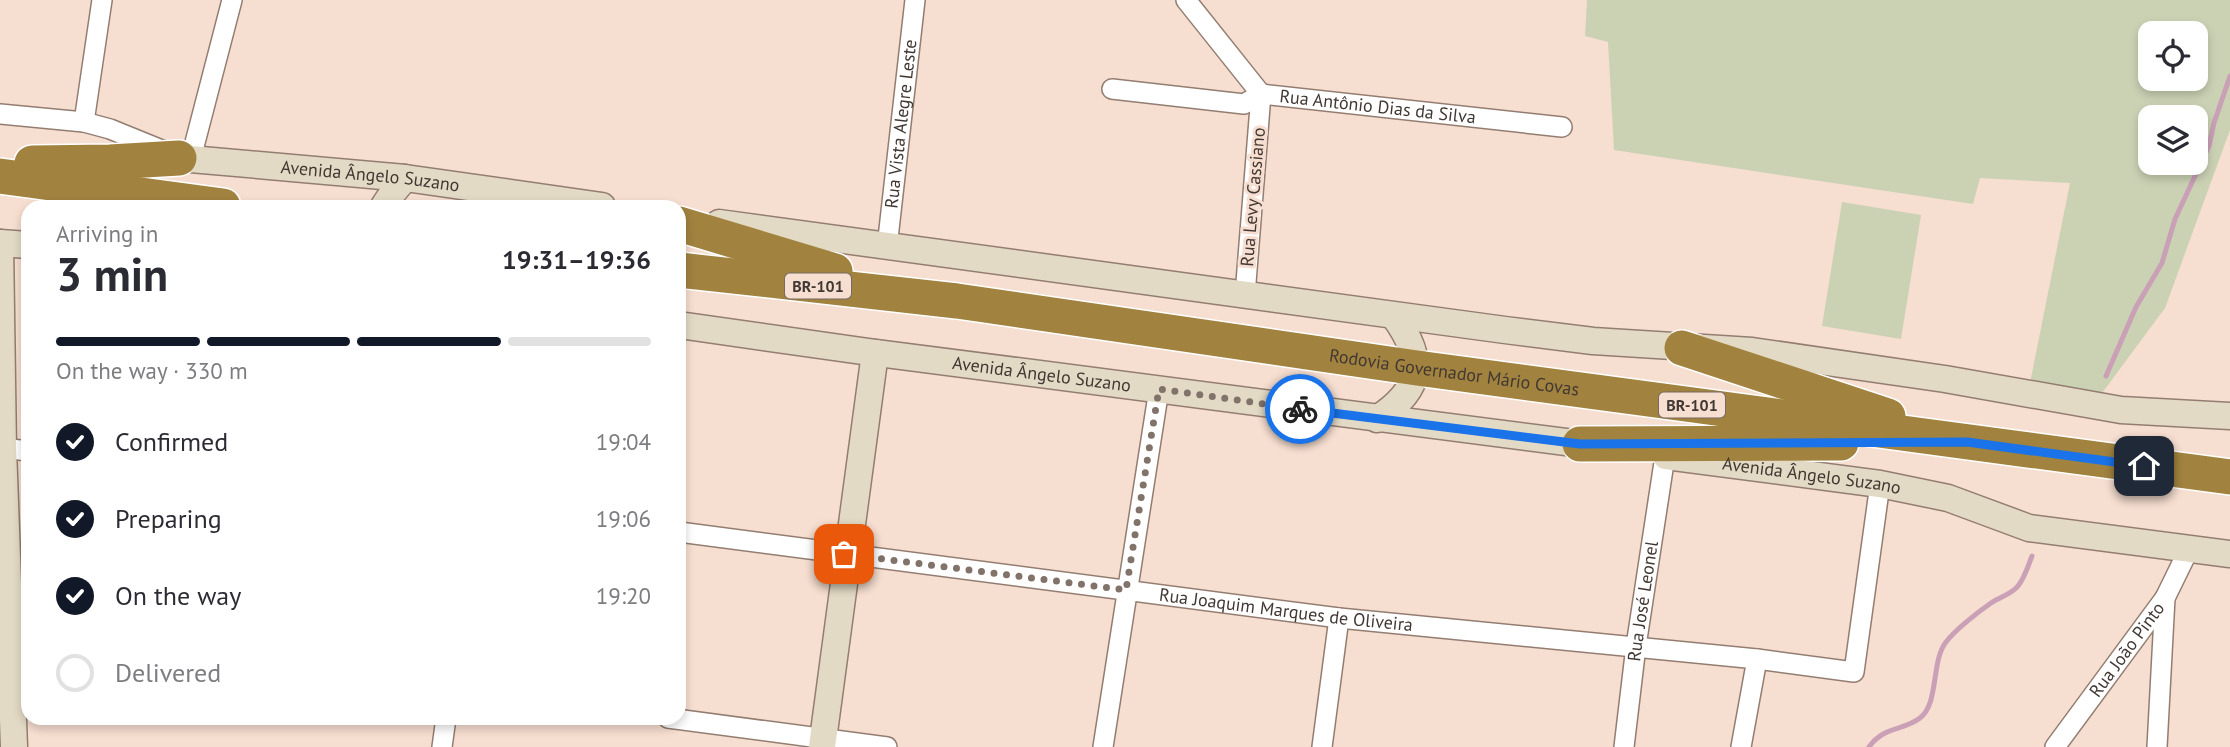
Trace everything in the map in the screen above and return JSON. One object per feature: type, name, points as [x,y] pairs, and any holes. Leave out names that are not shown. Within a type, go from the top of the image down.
[{"type":"highway","points":[[0,163],[185,158]]},
{"type":"highway","points":[[0,176],[178,200]]},
{"type":"highway","points":[[0,194],[21,201]]},
{"type":"highway","points":[[686,226],[843,274],[957,301]]},
{"type":"highway","name":"Rodovia Governador Mário Covas","points":[[686,271],[957,301],[1417,368],[2230,477]]},
{"type":"highway","points":[[1682,348],[1967,442]]},
{"type":"highway","points":[[1580,444],[1967,442]]},
{"type":"main road","name":"Avenida Ângelo Suzano","points":[[185,158],[405,178],[560,200]]},
{"type":"main road","points":[[388,200],[405,178]]},
{"type":"main road","points":[[686,219],[1593,341],[1752,351],[1945,379],[2120,410],[2230,416]]},
{"type":"main road","points":[[14,747],[15,449],[0,243],[21,245]]},
{"type":"main road","points":[[1377,419],[1396,407],[1409,389],[1417,368],[1406,332],[1395,316]]},
{"type":"main road","name":"Avenida Ângelo Suzano","points":[[686,326],[1880,484],[1948,498],[2029,528],[2230,554]]},
{"type":"main road","points":[[823,743],[875,353]]},
{"type":"street","points":[[84,122],[103,0]]},
{"type":"street","points":[[0,114],[84,122],[185,158],[232,0]]},
{"type":"street","name":"Rua Vista Alegre Leste","points":[[887,247],[915,0]]},
{"type":"street","points":[[1186,0],[1261,94]]},
{"type":"street","name":"Rua Antônio Dias da Silva","points":[[1112,89],[1244,104],[1261,94],[1562,127]]},
{"type":"street","name":"Rua Levy Cassiano","points":[[1245,295],[1261,94]]},
{"type":"street","points":[[1103,747],[1159,389]]},
{"type":"street","name":"Rua José Leonel","points":[[1624,747],[1636,646],[1665,456]]},
{"type":"street","name":"Rua Joaquim Marques de Oliveira","points":[[686,533],[1339,618],[1636,646],[1854,672],[1880,484]]},
{"type":"street","name":"Rua João Pinto","points":[[2055,747],[2165,598],[2189,549]]},
{"type":"street","points":[[2157,747],[2165,598]]},
{"type":"street","points":[[1322,747],[1339,618]]},
{"type":"street","points":[[1741,747],[1757,659]]},
{"type":"street","points":[[686,721],[823,743],[887,747]]},
{"type":"street","points":[[442,747],[445,725]]},
{"type":"green space","points":[[1587,0],[2230,0],[2230,130],[2165,308],[2091,408],[2026,403],[2070,183],[1980,178],[1973,204],[1614,150],[1608,42],[1585,36]]},
{"type":"green space","points":[[1842,202],[1921,215],[1901,339],[1822,326]]},
{"type":"waterway","points":[[2106,376],[2136,307],[2162,263],[2175,219],[2209,146],[2230,76]]},
{"type":"waterway","points":[[1869,747],[1881,735],[1914,722],[1926,711],[1933,693],[1938,660],[1946,642],[1980,611],[2015,589],[2023,579],[2032,556]]},
{"type":"way so far","points":[[844,554],[1126,590],[1159,389],[1300,409]]},
{"type":"route","points":[[1300,409],[1580,444],[1967,442],[2144,466]]}]
